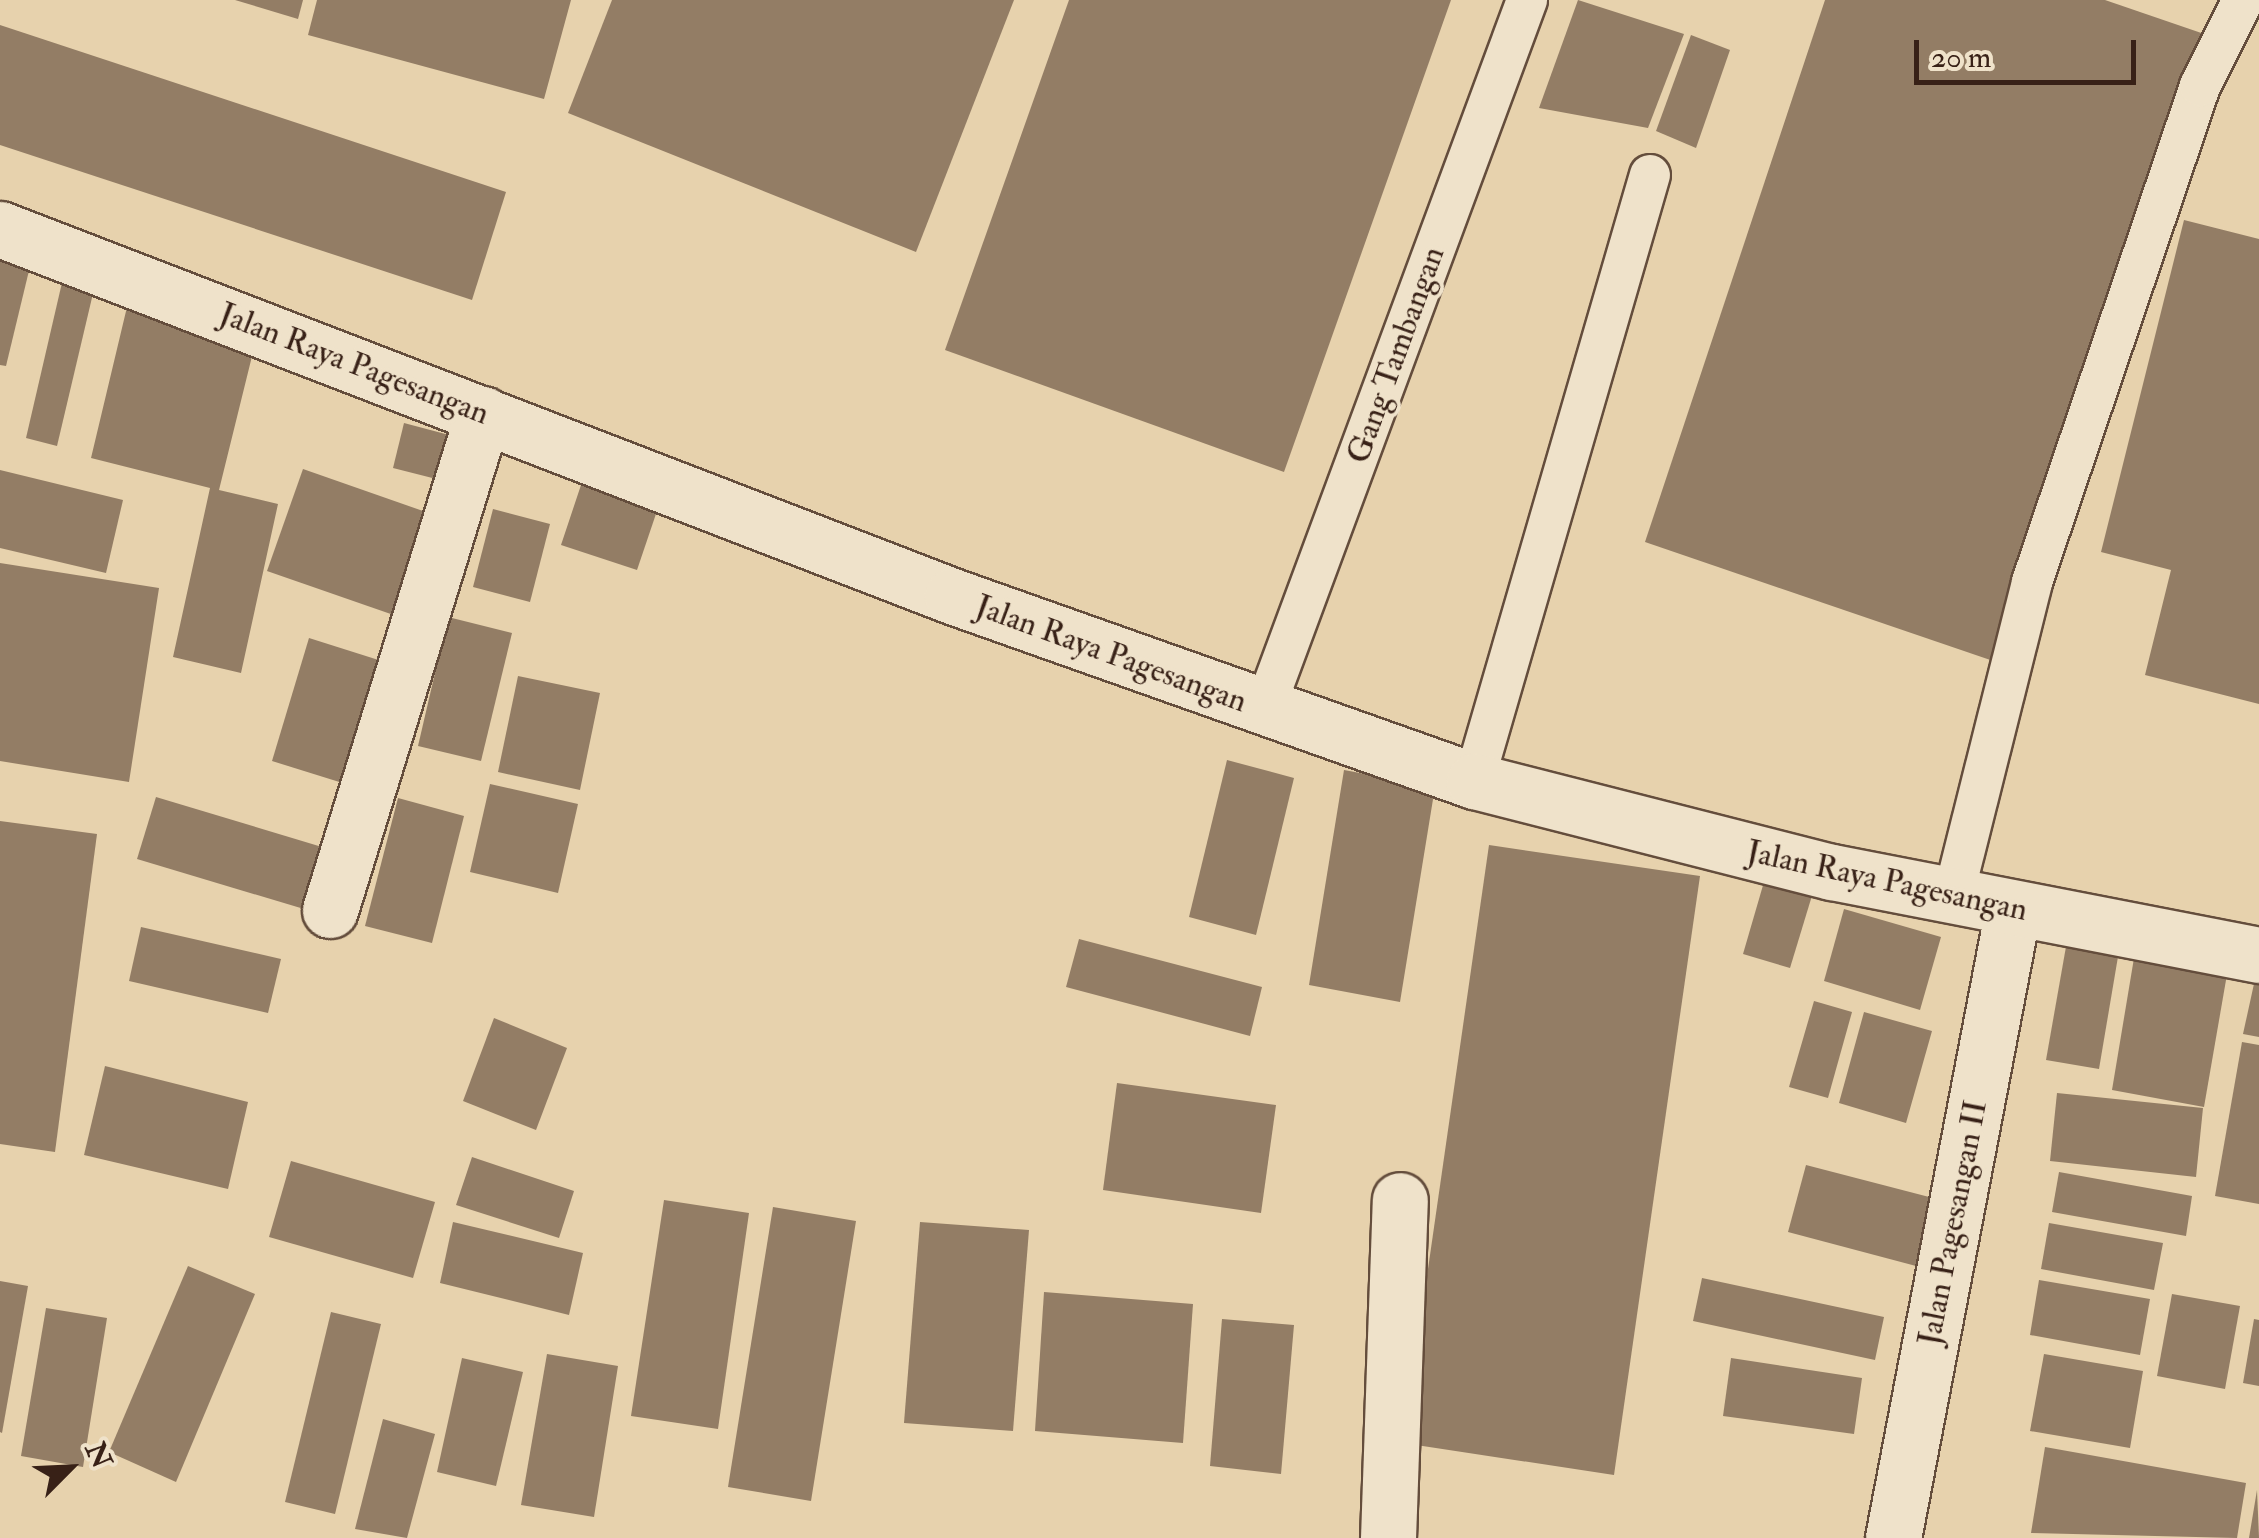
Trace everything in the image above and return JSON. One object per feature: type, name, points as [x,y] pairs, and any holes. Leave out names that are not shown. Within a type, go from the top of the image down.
[{"type":"main road","name":"Jalan Raya Pagesangan","points":[[0,228],[1264,710],[1474,781],[1832,872],[2259,955]]},
{"type":"main road","points":[[330,910],[483,414]]},
{"type":"main road","name":"Jalan Pagesangan II","points":[[1893,1538],[2013,909]]},
{"type":"main road","points":[[1388,1538],[1400,1200]]},
{"type":"lane","name":"Gang Tambangan","points":[[1264,710],[1528,0]]},
{"type":"lane","points":[[1954,896],[2032,582],[2200,86],[2243,0]]},
{"type":"lane","points":[[1474,781],[1650,175]]},
{"type":"building","points":[[235,0],[303,0],[298,19]]},
{"type":"building","points":[[317,0],[571,0],[544,99],[308,35]]},
{"type":"building","points":[[612,0],[1014,0],[916,252],[568,113]]},
{"type":"building","points":[[1069,0],[1451,0],[1284,472],[945,350]]},
{"type":"building","points":[[1578,0],[1684,34],[1648,128],[1539,108]]},
{"type":"building","points":[[1825,0],[2105,0],[2213,37],[2005,665],[1645,542]]},
{"type":"building","points":[[0,25],[506,192],[472,300],[0,145]]},
{"type":"building","points":[[1691,35],[1730,50],[1696,148],[1656,131]]},
{"type":"building","points":[[2184,220],[2259,239],[2259,704],[2145,675],[2171,570],[2101,552]]},
{"type":"building","points":[[0,246],[33,254],[6,366],[0,365]]},
{"type":"building","points":[[67,261],[99,268],[57,446],[26,438]]},
{"type":"building","points":[[127,307],[256,340],[219,490],[278,504],[241,673],[173,657],[210,488],[91,458]]},
{"type":"building","points":[[404,423],[468,440],[456,484],[393,468]]},
{"type":"building","points":[[303,469],[443,518],[408,620],[267,571]]},
{"type":"building","points":[[0,470],[123,500],[106,573],[0,548]]},
{"type":"building","points":[[584,476],[660,502],[637,570],[561,545]]},
{"type":"building","points":[[493,509],[550,524],[530,602],[473,587]]},
{"type":"building","points":[[0,563],[159,588],[129,782],[0,761]]},
{"type":"building","points":[[448,617],[512,633],[481,761],[418,746]]},
{"type":"building","points":[[309,638],[388,663],[349,785],[272,761]]},
{"type":"building","points":[[518,676],[600,693],[580,790],[498,772]]},
{"type":"building","points":[[1227,760],[1294,778],[1256,935],[1189,917]]},
{"type":"building","points":[[1344,770],[1435,787],[1400,1002],[1309,985]]},
{"type":"building","points":[[490,784],[578,804],[558,893],[470,872]]},
{"type":"building","points":[[156,797],[332,850],[314,912],[137,859]]},
{"type":"building","points":[[398,798],[464,816],[432,943],[365,926]]},
{"type":"building","points":[[0,821],[97,834],[55,1152],[0,1144]]},
{"type":"building","points":[[1489,845],[1700,876],[1614,1475],[1403,1443]]},
{"type":"building","points":[[1766,875],[1814,889],[1790,968],[1743,954]]},
{"type":"building","points":[[1844,909],[1941,937],[1920,1010],[1824,981]]},
{"type":"building","points":[[2070,924],[2122,933],[2099,1069],[2046,1060]]},
{"type":"building","points":[[141,927],[281,959],[268,1013],[129,981]]},
{"type":"building","points":[[1079,939],[1262,987],[1250,1036],[1066,987]]},
{"type":"building","points":[[2137,940],[2230,957],[2204,1107],[2112,1090]]},
{"type":"building","points":[[2259,961],[2259,1037],[2243,1034]]},
{"type":"building","points":[[1814,1001],[1852,1012],[1828,1098],[1789,1087]]},
{"type":"building","points":[[1864,1012],[1932,1031],[1906,1123],[1839,1103]]},
{"type":"building","points":[[494,1018],[567,1048],[536,1130],[463,1101]]},
{"type":"building","points":[[2242,1042],[2259,1045],[2259,1204],[2215,1196]]},
{"type":"building","points":[[105,1066],[248,1102],[228,1189],[84,1155]]},
{"type":"building","points":[[1117,1083],[1276,1105],[1261,1213],[1103,1190]]},
{"type":"building","points":[[2057,1093],[2203,1108],[2196,1177],[2050,1161]]},
{"type":"building","points":[[472,1157],[574,1191],[559,1238],[456,1205]]},
{"type":"building","points":[[291,1161],[435,1202],[413,1278],[269,1237]]},
{"type":"building","points":[[1806,1165],[1933,1198],[1916,1266],[1788,1232]]},
{"type":"building","points":[[2059,1172],[2192,1196],[2186,1236],[2052,1212]]},
{"type":"building","points":[[664,1200],[749,1213],[718,1429],[631,1416]]},
{"type":"building","points":[[773,1207],[856,1221],[811,1501],[728,1487]]},
{"type":"building","points":[[453,1222],[583,1253],[569,1315],[440,1283]]},
{"type":"building","points":[[920,1222],[1029,1230],[1013,1431],[904,1423]]},
{"type":"building","points":[[2049,1223],[2163,1243],[2154,1290],[2041,1269]]},
{"type":"building","points":[[188,1266],[255,1294],[176,1482],[109,1452]]},
{"type":"building","points":[[1702,1278],[1884,1317],[1875,1360],[1693,1321]]},
{"type":"building","points":[[2039,1280],[2150,1299],[2140,1355],[2030,1335]]},
{"type":"building","points":[[0,1281],[28,1286],[2,1433],[0,1432]]},
{"type":"building","points":[[1044,1292],[1193,1304],[1183,1443],[1035,1431]]},
{"type":"building","points":[[2172,1294],[2240,1306],[2225,1389],[2157,1376]]},
{"type":"building","points":[[46,1308],[107,1318],[83,1467],[21,1456]]},
{"type":"building","points":[[331,1312],[381,1324],[335,1514],[285,1502]]},
{"type":"building","points":[[1222,1319],[1294,1325],[1281,1474],[1210,1466]]},
{"type":"building","points":[[2254,1319],[2259,1320],[2259,1386],[2243,1383]]},
{"type":"building","points":[[547,1354],[618,1366],[594,1517],[521,1505]]},
{"type":"building","points":[[2044,1354],[2143,1371],[2130,1448],[2030,1431]]},
{"type":"building","points":[[462,1358],[523,1372],[496,1486],[437,1472]]},
{"type":"building","points":[[1731,1358],[1862,1378],[1854,1434],[1723,1416]]},
{"type":"building","points":[[383,1419],[435,1434],[407,1538],[355,1529]]},
{"type":"building","points":[[2045,1447],[2246,1483],[2237,1538],[2031,1533]]},
{"type":"building","points":[[2257,1490],[2259,1538],[2249,1538]]}]
